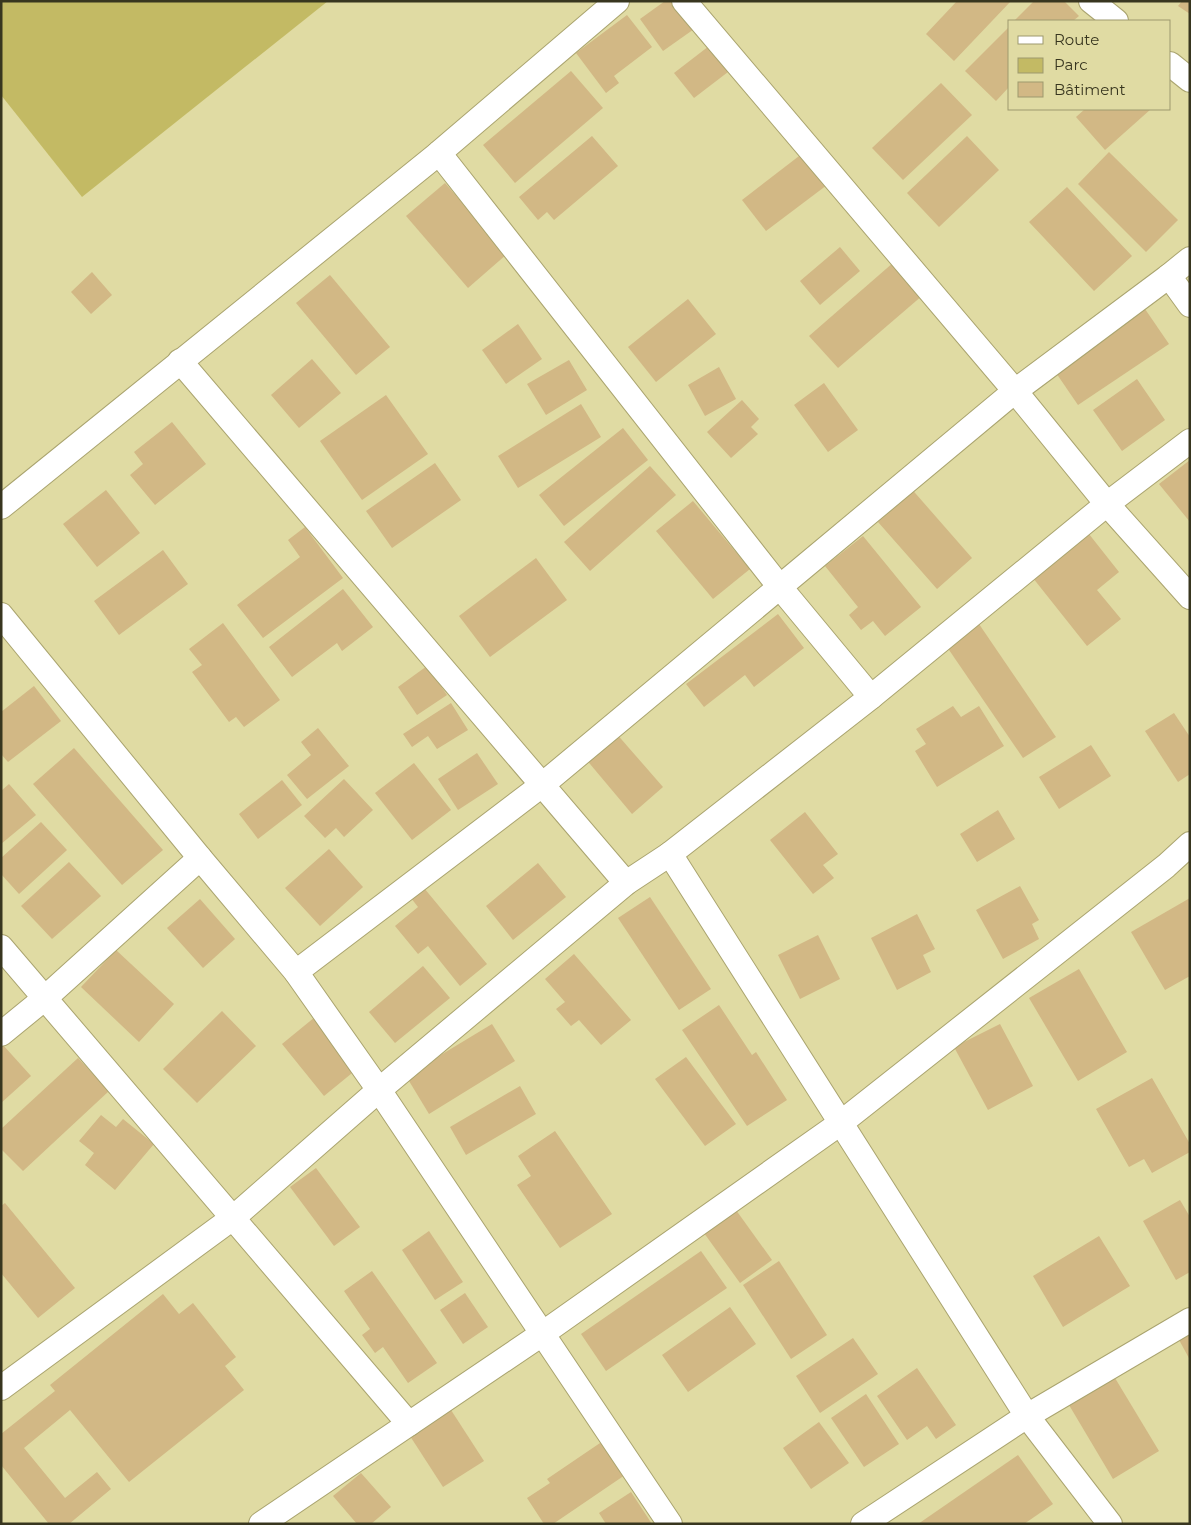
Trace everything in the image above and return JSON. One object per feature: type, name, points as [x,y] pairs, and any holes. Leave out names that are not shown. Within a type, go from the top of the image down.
[{"type":"street","points":[[1,507],[439,153],[617,1]]},
{"type":"street","points":[[684,1],[1015,391],[1107,504],[1190,597]]},
{"type":"street","points":[[1091,1],[1115,20]]},
{"type":"street","points":[[1171,65],[1190,80]]},
{"type":"street","points":[[439,153],[779,586],[871,697]]},
{"type":"street","points":[[296,972],[542,785],[1015,391],[1190,259]]},
{"type":"street","points":[[1169,276],[1190,305]]},
{"type":"street","points":[[180,361],[626,883]]},
{"type":"street","points":[[1,1388],[234,1217],[379,1090],[626,883],[670,854],[871,697],[1107,504],[1190,441]]},
{"type":"street","points":[[1,615],[296,972],[379,1090],[670,1524]]},
{"type":"street","points":[[261,1524],[542,1334],[842,1122],[1166,866],[1190,844]]},
{"type":"street","points":[[670,854],[1027,1416],[1110,1524]]},
{"type":"street","points":[[1,1034],[45,998],[200,858]]},
{"type":"street","points":[[1,947],[234,1217],[409,1424]]},
{"type":"street","points":[[863,1524],[1027,1416],[1190,1320]]},
{"type":"green space","points":[[1,1],[328,1],[82,197],[1,95]]},
{"type":"building","points":[[665,1],[689,1],[704,22],[663,51],[640,19]]},
{"type":"building","points":[[957,1],[1011,1],[954,61],[926,34]]},
{"type":"building","points":[[1034,1],[1064,1],[1079,16],[1074,20],[1015,20]]},
{"type":"building","points":[[1182,1],[1190,1],[1190,14],[1178,6]]},
{"type":"building","points":[[627,15],[652,47],[614,76],[619,83],[606,93],[576,53]]},
{"type":"building","points":[[1008,28],[1008,88],[996,101],[965,71]]},
{"type":"building","points":[[709,46],[728,72],[694,98],[674,73]]},
{"type":"building","points":[[571,71],[603,108],[515,183],[483,145]]},
{"type":"building","points":[[941,83],[972,115],[903,180],[872,148]]},
{"type":"building","points":[[1084,110],[1150,110],[1105,150],[1076,117]]},
{"type":"building","points":[[592,136],[618,166],[554,220],[547,212],[538,220],[519,197]]},
{"type":"building","points":[[967,136],[999,170],[939,227],[907,193]]},
{"type":"building","points":[[1109,152],[1178,220],[1146,252],[1078,184]]},
{"type":"building","points":[[803,153],[827,185],[766,231],[742,200]]},
{"type":"building","points":[[445,183],[507,254],[468,288],[406,216]]},
{"type":"building","points":[[1067,187],[1132,256],[1094,291],[1029,222]]},
{"type":"building","points":[[840,247],[860,271],[820,305],[800,281]]},
{"type":"building","points":[[894,262],[923,295],[838,368],[809,336]]},
{"type":"building","points":[[92,272],[112,295],[91,314],[71,292]]},
{"type":"building","points":[[330,275],[390,347],[356,375],[296,303]]},
{"type":"building","points":[[688,299],[716,334],[656,382],[628,347]]},
{"type":"building","points":[[1145,309],[1169,344],[1078,405],[1054,370]]},
{"type":"building","points":[[518,324],[542,359],[506,384],[482,350]]},
{"type":"building","points":[[312,359],[341,393],[299,428],[271,395]]},
{"type":"building","points":[[569,360],[587,390],[546,415],[527,384]]},
{"type":"building","points":[[719,367],[736,399],[705,416],[688,385]]},
{"type":"building","points":[[1137,379],[1165,420],[1122,451],[1093,410]]},
{"type":"building","points":[[824,383],[858,430],[828,452],[794,405]]},
{"type":"building","points":[[386,395],[428,454],[362,500],[320,441]]},
{"type":"building","points":[[742,400],[759,419],[751,427],[758,434],[731,458],[707,432]]},
{"type":"building","points":[[581,404],[601,437],[518,488],[498,456]]},
{"type":"building","points":[[172,422],[206,464],[155,505],[130,475],[143,464],[134,452]]},
{"type":"building","points":[[623,428],[648,460],[564,526],[539,495]]},
{"type":"building","points":[[1190,460],[1190,522],[1159,484]]},
{"type":"building","points":[[435,463],[461,500],[392,548],[366,511]]},
{"type":"building","points":[[650,466],[676,495],[590,571],[564,542]]},
{"type":"building","points":[[909,486],[972,558],[937,589],[878,522],[887,514],[883,509]]},
{"type":"building","points":[[106,490],[140,533],[97,567],[63,524]]},
{"type":"building","points":[[693,501],[750,569],[713,599],[656,531]]},
{"type":"building","points":[[305,527],[343,578],[263,638],[237,605],[300,557],[288,540]]},
{"type":"building","points":[[1085,529],[1119,572],[1097,590],[1121,619],[1087,646],[1029,573]]},
{"type":"building","points":[[863,536],[921,607],[885,636],[873,621],[861,630],[849,615],[858,607],[825,566]]},
{"type":"building","points":[[163,550],[188,584],[119,635],[94,601]]},
{"type":"building","points":[[536,558],[567,600],[490,657],[459,616]]},
{"type":"building","points":[[343,589],[373,627],[342,651],[337,643],[292,677],[269,647]]},
{"type":"building","points":[[778,614],[804,648],[754,687],[745,675],[704,707],[686,684]]},
{"type":"building","points":[[223,623],[280,700],[244,727],[236,717],[229,722],[192,672],[202,665],[189,649]]},
{"type":"building","points":[[979,624],[1056,737],[1023,758],[947,647]]},
{"type":"building","points":[[427,666],[447,695],[417,715],[398,687]]},
{"type":"building","points":[[34,686],[61,721],[8,762],[1,754],[1,712]]},
{"type":"building","points":[[451,703],[468,730],[437,749],[428,736],[412,747],[403,734]]},
{"type":"building","points":[[953,706],[961,717],[979,706],[1004,746],[937,787],[915,751],[926,744],[916,729]]},
{"type":"building","points":[[1174,713],[1190,737],[1190,774],[1178,782],[1145,731]]},
{"type":"building","points":[[318,728],[349,766],[307,799],[287,775],[311,755],[301,742]]},
{"type":"building","points":[[615,732],[663,787],[632,814],[585,758]]},
{"type":"building","points":[[1091,745],[1111,776],[1059,809],[1039,777]]},
{"type":"building","points":[[74,748],[163,850],[122,885],[33,784]]},
{"type":"building","points":[[477,753],[498,784],[458,810],[438,779]]},
{"type":"building","points":[[414,763],[451,810],[412,840],[375,793]]},
{"type":"building","points":[[344,779],[373,810],[344,837],[336,828],[325,838],[304,816]]},
{"type":"building","points":[[282,780],[302,805],[258,839],[239,814]]},
{"type":"building","points":[[9,784],[36,815],[1,844],[1,791]]},
{"type":"building","points":[[998,810],[1015,839],[977,862],[960,834]]},
{"type":"building","points":[[805,812],[838,854],[823,865],[834,878],[813,894],[770,840]]},
{"type":"building","points":[[41,822],[67,850],[19,894],[1,874],[1,858]]},
{"type":"building","points":[[329,849],[363,887],[320,926],[285,888]]},
{"type":"building","points":[[69,862],[101,896],[52,939],[21,906]]},
{"type":"building","points":[[538,863],[566,897],[513,940],[486,906]]},
{"type":"building","points":[[1020,886],[1039,920],[1032,924],[1039,939],[1003,959],[976,910]]},
{"type":"building","points":[[424,888],[487,964],[460,986],[428,946],[418,954],[395,926],[418,907],[411,898]]},
{"type":"building","points":[[650,897],[711,989],[679,1010],[618,918]]},
{"type":"building","points":[[1190,898],[1190,976],[1165,990],[1131,932]]},
{"type":"building","points":[[200,899],[235,939],[203,968],[167,928]]},
{"type":"building","points":[[917,914],[935,949],[923,955],[931,972],[897,990],[871,938]]},
{"type":"building","points":[[818,935],[840,979],[800,999],[778,955]]},
{"type":"building","points":[[116,950],[174,1004],[139,1042],[81,987]]},
{"type":"building","points":[[574,954],[631,1020],[601,1045],[579,1020],[571,1026],[556,1009],[565,1002],[545,979]]},
{"type":"building","points":[[423,966],[450,998],[395,1043],[369,1012]]},
{"type":"building","points":[[1079,969],[1127,1052],[1078,1081],[1029,998]]},
{"type":"building","points":[[719,1005],[752,1055],[756,1052],[787,1100],[747,1126],[682,1030]]},
{"type":"building","points":[[222,1011],[256,1046],[197,1103],[163,1069]]},
{"type":"building","points":[[315,1017],[357,1069],[324,1096],[282,1044]]},
{"type":"building","points":[[492,1024],[515,1061],[429,1114],[406,1076]]},
{"type":"building","points":[[1000,1024],[1033,1086],[988,1110],[954,1047]]},
{"type":"building","points":[[3,1045],[31,1076],[1,1103],[1,1046]]},
{"type":"building","points":[[686,1057],[736,1124],[705,1146],[655,1079]]},
{"type":"building","points":[[78,1058],[109,1091],[23,1171],[1,1149],[1,1129]]},
{"type":"building","points":[[1152,1078],[1190,1144],[1190,1152],[1152,1173],[1144,1159],[1129,1167],[1096,1109]]},
{"type":"building","points":[[520,1086],[536,1114],[466,1155],[450,1127]]},
{"type":"building","points":[[101,1115],[116,1127],[123,1119],[154,1144],[115,1190],[85,1165],[94,1153],[79,1141]]},
{"type":"building","points":[[555,1131],[612,1214],[560,1248],[517,1185],[531,1176],[518,1156]]},
{"type":"building","points":[[316,1168],[360,1227],[334,1246],[290,1187]]},
{"type":"building","points":[[1180,1200],[1190,1217],[1190,1272],[1176,1280],[1143,1221]]},
{"type":"building","points":[[5,1203],[75,1288],[38,1318],[1,1273],[1,1206]]},
{"type":"building","points":[[736,1210],[772,1260],[740,1283],[704,1233]]},
{"type":"building","points":[[429,1231],[463,1282],[435,1300],[402,1250]]},
{"type":"building","points":[[1099,1236],[1130,1286],[1063,1327],[1033,1276]]},
{"type":"building","points":[[701,1251],[727,1288],[606,1371],[581,1334]]},
{"type":"building","points":[[779,1261],[827,1335],[791,1359],[743,1285]]},
{"type":"building","points":[[372,1271],[437,1363],[408,1383],[383,1347],[375,1353],[362,1335],[370,1329],[344,1291]]},
{"type":"building","points":[[465,1293],[488,1327],[463,1344],[440,1310]]},
{"type":"building","points":[[163,1294],[179,1314],[193,1303],[236,1357],[225,1366],[244,1390],[129,1482],[70,1410],[24,1448],[65,1498],[97,1472],[111,1489],[69,1524],[49,1524],[1,1465],[1,1434],[55,1391],[50,1385]]},
{"type":"building","points":[[730,1307],[756,1344],[688,1392],[662,1355]]},
{"type":"building","points":[[1190,1332],[1190,1360],[1178,1338]]},
{"type":"building","points":[[853,1338],[878,1374],[820,1413],[796,1376]]},
{"type":"building","points":[[917,1368],[956,1425],[936,1439],[927,1426],[907,1440],[877,1396]]},
{"type":"building","points":[[1115,1378],[1159,1451],[1113,1479],[1069,1405]]},
{"type":"building","points":[[866,1394],[899,1444],[864,1467],[831,1418]]},
{"type":"building","points":[[451,1410],[484,1461],[443,1487],[410,1436]]},
{"type":"building","points":[[819,1422],[849,1463],[811,1489],[783,1448]]},
{"type":"building","points":[[603,1441],[625,1475],[553,1524],[544,1524],[527,1498],[550,1483],[547,1479]]},
{"type":"building","points":[[1018,1455],[1053,1504],[1024,1524],[918,1524]]},
{"type":"building","points":[[361,1473],[391,1507],[371,1524],[357,1524],[333,1496]]},
{"type":"building","points":[[631,1492],[652,1524],[606,1524],[599,1513]]}]
